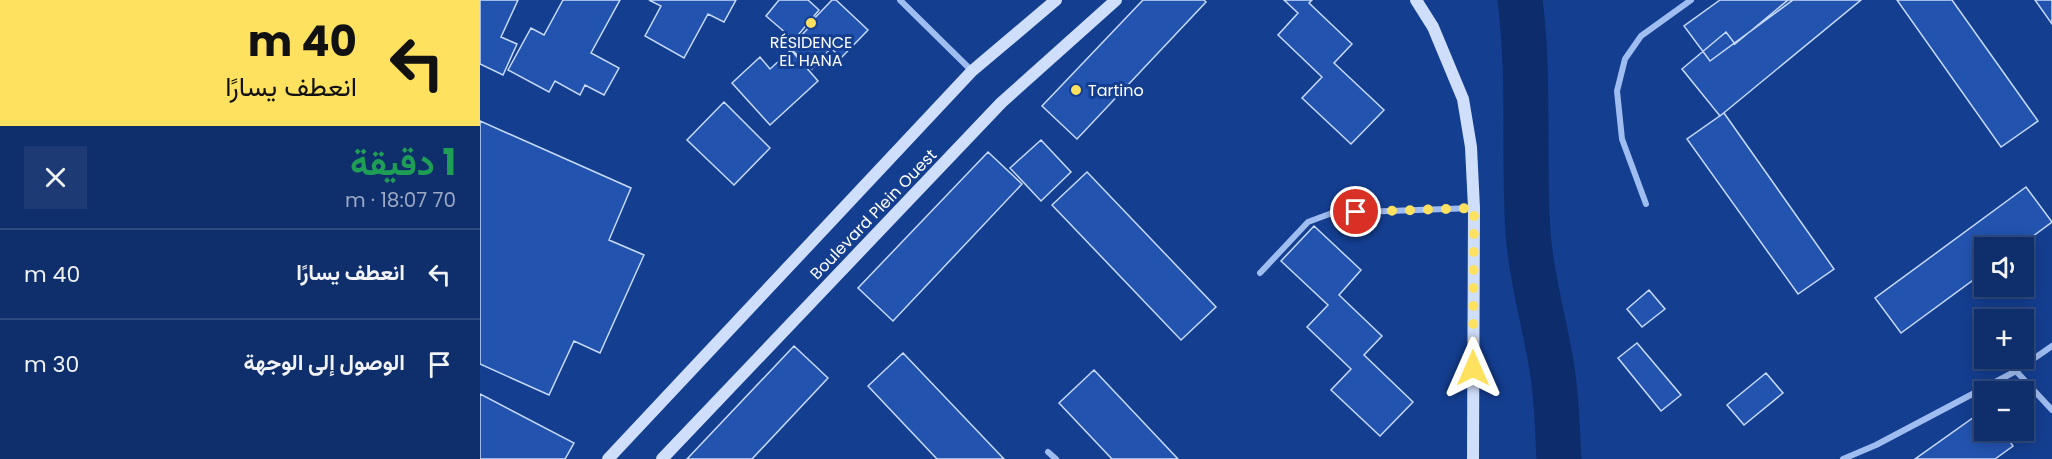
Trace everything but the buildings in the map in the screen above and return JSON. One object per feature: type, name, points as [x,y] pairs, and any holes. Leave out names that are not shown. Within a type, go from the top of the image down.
[{"type":"main road","name":"Boulevard Plein Ouest","points":[[608,459],[972,71],[1056,0]]},
{"type":"main road","name":"Boulevard Plein Ouest","points":[[662,459],[1001,103],[1116,0]]},
{"type":"main road","points":[[1416,0],[1433,27],[1463,99],[1471,147],[1474,208],[1473,459]]},
{"type":"street","points":[[900,0],[972,71]]},
{"type":"street","points":[[1646,204],[1622,139],[1617,91],[1625,59],[1641,36],[1691,0]]},
{"type":"street","points":[[1260,273],[1308,222],[1332,213],[1474,208]]},
{"type":"street","points":[[1843,459],[1876,445],[2016,371],[2052,346]]},
{"type":"street","points":[[2016,371],[2052,410]]},
{"type":"street","points":[[1048,452],[1056,459]]},
{"type":"waterway","points":[[1520,0],[1526,87],[1528,233],[1553,375],[1559,459]]},
{"type":"place","name":"RÉSIDENCE EL HANA","points":[[811,23]]},
{"type":"place","name":"Tartino","points":[[1076,90]]},
{"type":"route","points":[[1356,212],[1474,208],[1473,368]]}]
